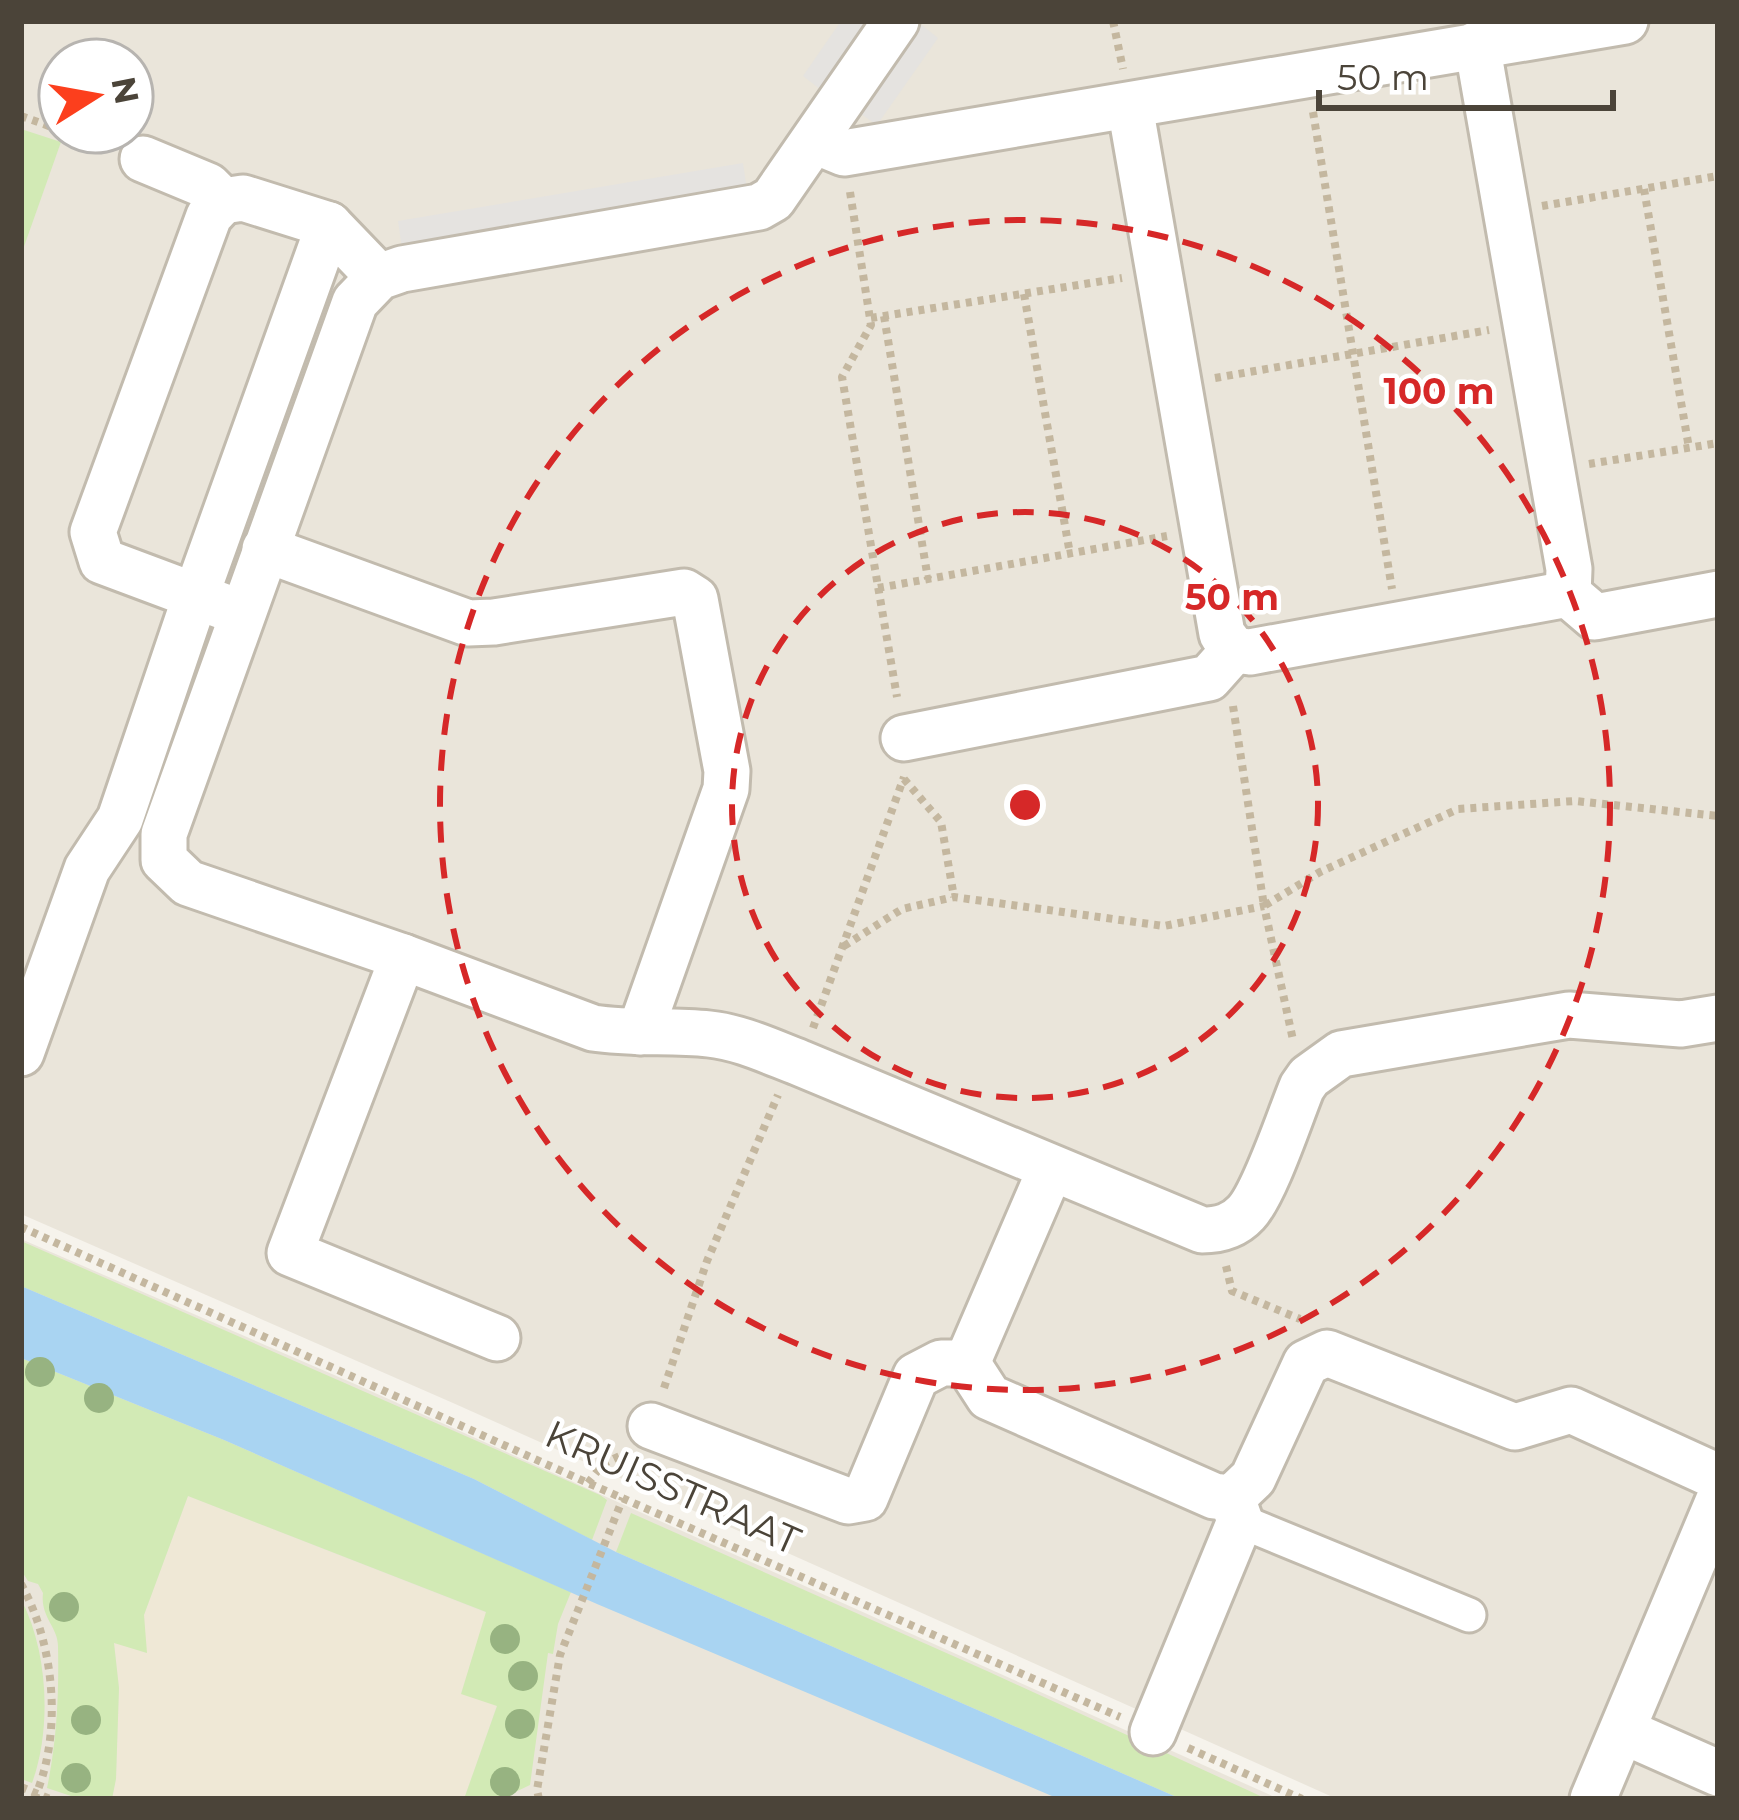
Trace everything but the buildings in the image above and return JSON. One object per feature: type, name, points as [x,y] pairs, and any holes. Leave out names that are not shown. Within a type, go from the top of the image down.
[{"type":"street","points":[[896,21],[830,147],[759,208],[402,269],[379,277],[355,302],[164,833],[164,860],[188,883],[593,1028],[733,1038],[1202,1230],[1234,1223],[1254,1203],[1302,1087],[1341,1054],[1569,1015],[1681,1024],[1718,1018]]},
{"type":"street","points":[[830,147],[1130,106],[1625,21]]},
{"type":"street","points":[[1478,44],[1569,569],[1568,594]]},
{"type":"street","points":[[1130,106],[1222,634],[1234,650],[1250,652],[1568,594]]},
{"type":"street","points":[[143,160],[208,186],[223,201]]},
{"type":"street","points":[[243,613],[102,562],[93,532],[209,216],[223,201],[243,198],[329,225],[379,277]]},
{"type":"street","points":[[21,1053],[87,869],[120,819],[329,225]]},
{"type":"street","points":[[265,550],[468,623],[684,592],[695,599],[728,771],[727,790],[640,1032]]},
{"type":"street","points":[[1568,594],[1595,617],[1718,594]]},
{"type":"street","points":[[904,758],[1209,678],[1234,650]]},
{"type":"street","points":[[404,957],[290,1253],[497,1339]]},
{"type":"street","points":[[967,1363],[1052,1168]]},
{"type":"street","points":[[1153,1732],[1236,1509],[1306,1363],[1327,1353],[1515,1427],[1571,1410],[1718,1477]]},
{"type":"street","points":[[651,1426],[848,1501],[865,1498],[916,1376],[941,1363],[967,1363]]},
{"type":"street","points":[[967,1363],[988,1397],[1469,1615]]},
{"type":"street","points":[[1593,1799],[1718,1502]]},
{"type":"street","points":[[1623,1731],[1718,1773]]},
{"type":"path","points":[[1306,75],[1398,625]]},
{"type":"path","points":[[830,147],[871,325],[842,376],[904,758],[941,822],[954,897]]},
{"type":"path","points":[[1507,212],[1718,176]]},
{"type":"path","points":[[1644,189],[1689,448]]},
{"type":"path","points":[[870,318],[1160,272]]},
{"type":"path","points":[[1024,294],[1070,554]]},
{"type":"path","points":[[884,316],[928,579]]},
{"type":"path","points":[[1179,384],[1526,324]]},
{"type":"path","points":[[1552,470],[1718,443]]},
{"type":"path","points":[[878,588],[1204,530]]},
{"type":"path","points":[[1234,650],[1232,700],[1264,906],[1290,1034],[1309,1077]]},
{"type":"path","points":[[651,1426],[706,1261],[843,946],[904,758]]},
{"type":"path","points":[[843,946],[902,909],[954,897],[1164,926],[1264,906],[1320,872],[1457,809],[1575,801],[1718,816]]},
{"type":"path","name":"KRUISSTRAAT","points":[[21,1227],[1302,1799]]},
{"type":"path","points":[[1217,1230],[1232,1292],[1304,1321],[1327,1353]]},
{"type":"path","points":[[539,1799],[560,1655],[623,1498]]},
{"type":"path","points":[[21,1584],[41,1631],[50,1695],[50,1736],[35,1796]]},
{"type":"path","points":[[21,1787],[50,1799]]},
{"type":"shaded area","points":[[21,21],[1718,21],[1718,1799],[1337,1799],[21,1214]]},
{"type":"shaded area","points":[[841,21],[874,25],[825,93],[803,76]]},
{"type":"shaded area","points":[[918,22],[938,38],[877,125],[855,110]]},
{"type":"shaded area","points":[[743,163],[747,190],[402,249],[398,221]]},
{"type":"shaded area","points":[[21,1239],[355,1384],[1279,1799],[21,1799]]},
{"type":"shaded area","points":[[188,1496],[487,1613],[461,1693],[497,1705],[464,1799],[112,1799],[119,1688],[114,1642],[146,1653],[144,1615]]},
{"type":"green space","points":[[21,129],[36,134],[36,156],[56,156],[21,255]]},
{"type":"green space","points":[[21,1241],[600,1495],[607,1500],[592,1540],[474,1479],[21,1286]]},
{"type":"green space","points":[[21,1358],[224,1440],[571,1592],[553,1654],[548,1653],[530,1785],[501,1799],[464,1799],[497,1706],[461,1694],[486,1612],[188,1496],[144,1615],[147,1653],[114,1643],[119,1688],[112,1799],[80,1799],[47,1788],[57,1717],[58,1646],[43,1593],[21,1570]]},
{"type":"green space","points":[[631,1513],[1267,1799],[1181,1799],[616,1552]]},
{"type":"green space","points":[[21,1599],[37,1642],[44,1690],[43,1738],[32,1783],[21,1779]]},
{"type":"water","points":[[21,1286],[474,1479],[616,1552],[1181,1799],[1059,1799],[224,1440],[21,1358]]}]
